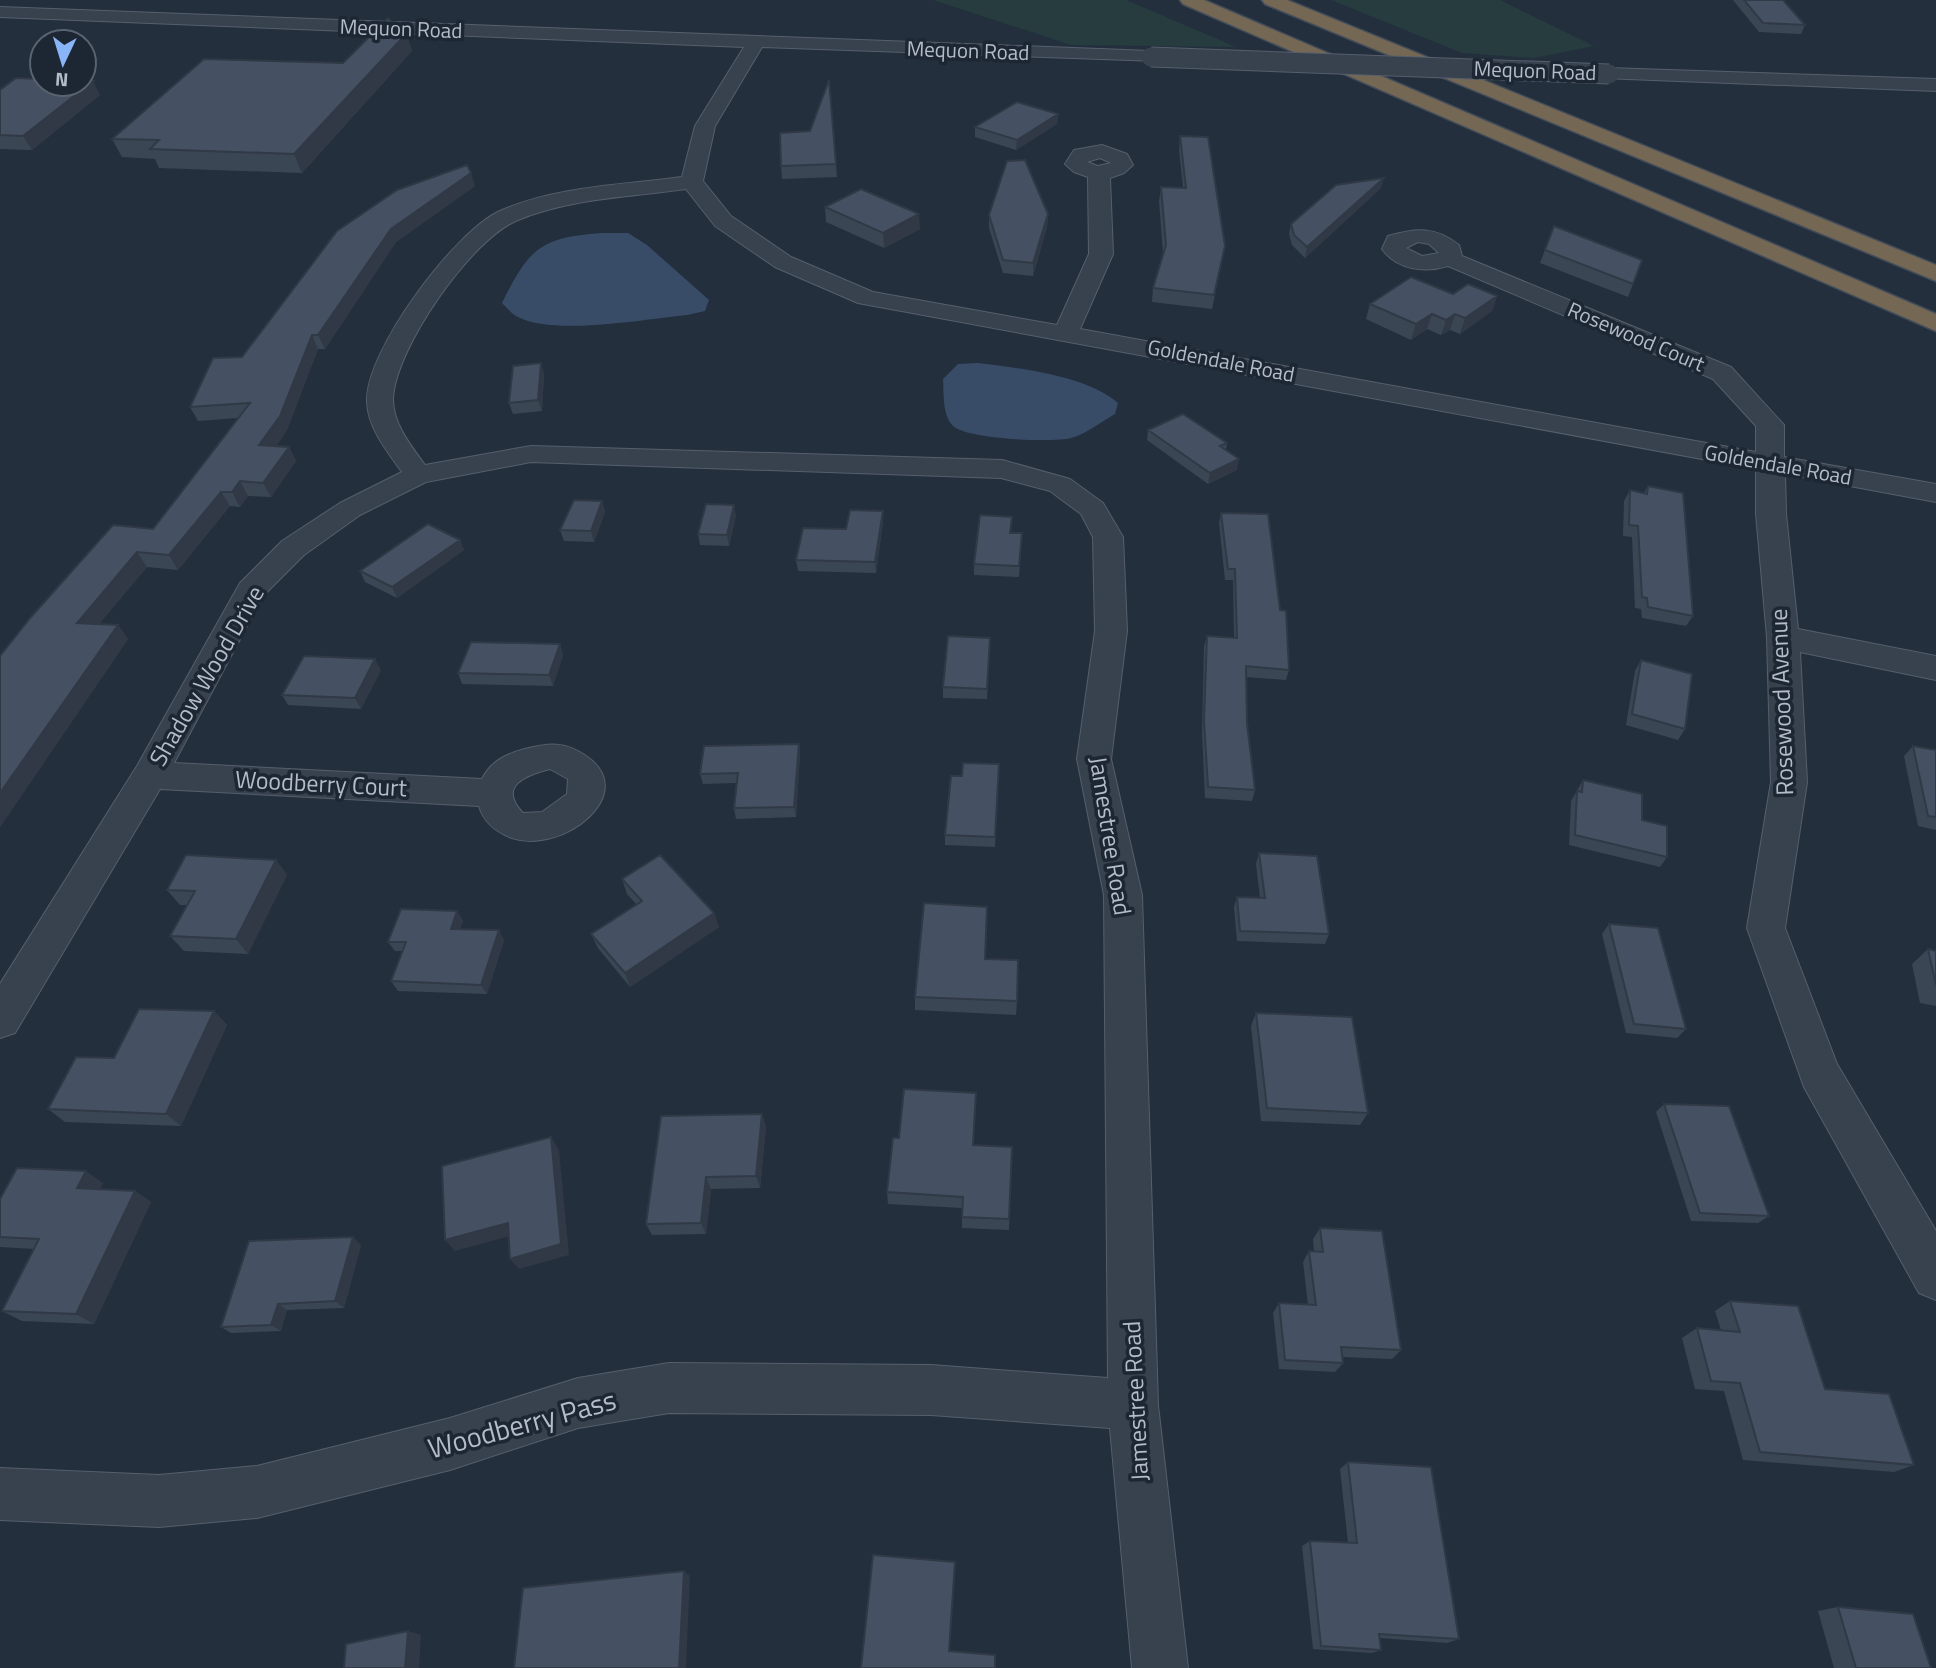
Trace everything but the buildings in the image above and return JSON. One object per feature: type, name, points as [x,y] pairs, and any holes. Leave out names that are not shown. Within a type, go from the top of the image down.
[{"type":"highway","points":[[1189,0],[1936,323]]},
{"type":"highway","points":[[1271,0],[1936,274]]},
{"type":"street","name":"Mequon Road","points":[[0,12],[755,44],[1936,85]]},
{"type":"street","points":[[418,475],[383,419],[380,398],[383,378],[416,318],[451,263],[490,225],[522,211],[555,203],[692,182],[705,126],[755,44]]},
{"type":"street","points":[[1066,332],[1101,254],[1099,172]]},
{"type":"street","name":"Goldendale Road","points":[[692,182],[723,221],[783,262],[867,298],[1066,332],[1773,465],[1936,493]]},
{"type":"street","name":"Rosewood Court","points":[[1448,258],[1722,373],[1770,425],[1773,465]]},
{"type":"street","name":"Shadow Wood Drive","points":[[0,1020],[150,775],[251,590],[293,548],[350,509],[418,475],[531,454],[727,459]]},
{"type":"street","name":"Jamestree Road","points":[[727,459],[1002,469],[1060,485],[1093,509],[1108,537],[1111,631],[1094,759],[1123,895],[1133,1405],[1160,1668]]},
{"type":"street","name":"Rosewood Avenue","points":[[1773,465],[1771,514],[1783,637],[1789,782],[1766,928],[1819,1073],[1936,1276]]},
{"type":"street","points":[[1783,637],[1936,668]]},
{"type":"street","name":"Woodberry Court","points":[[150,775],[493,793]]},
{"type":"street","name":"Woodberry Pass","points":[[0,1494],[159,1501],[257,1492],[450,1444],[578,1403],[668,1388],[932,1390],[1133,1405]]},
{"type":"green space","points":[[933,0],[1126,0],[1236,47],[1071,45]]},
{"type":"green space","points":[[1331,0],[1500,0],[1594,46],[1534,58],[1462,53]]},
{"type":"water","points":[[628,233],[647,245],[709,300],[705,311],[577,326],[534,323],[518,317],[502,303],[520,269],[539,249],[565,238]]},
{"type":"water","points":[[977,363],[1070,379],[1104,393],[1118,403],[1115,414],[1071,438],[1010,439],[961,430],[953,426],[947,416],[943,379],[958,364]]}]
